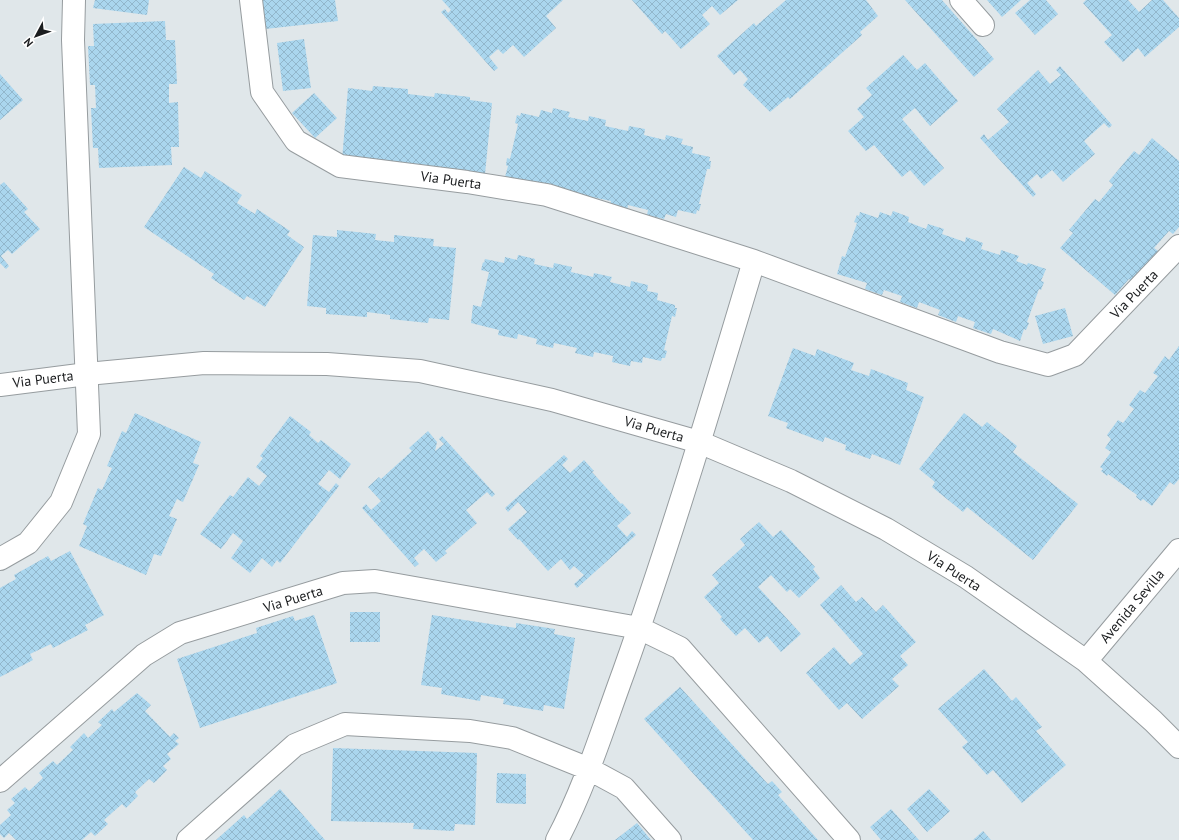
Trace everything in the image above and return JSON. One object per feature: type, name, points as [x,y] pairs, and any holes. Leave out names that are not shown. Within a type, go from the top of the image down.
[{"type":"street","points":[[74,0],[73,40],[86,374]]},
{"type":"street","name":"Via Puerta","points":[[251,0],[262,92],[296,141],[340,166],[468,182],[547,195],[754,261],[1000,352],[1048,365],[1075,355],[1179,246]]},
{"type":"street","points":[[961,0],[982,25]]},
{"type":"street","name":"Via Puerta","points":[[639,628],[700,442],[754,261]]},
{"type":"street","name":"Via Puerta","points":[[0,385],[86,374],[204,363],[327,364],[420,371],[552,400],[700,442],[790,481],[886,529],[966,578],[1086,662],[1154,721],[1179,747]]},
{"type":"street","name":"Via Puerta","points":[[0,559],[28,543],[61,502],[89,434],[86,374]]},
{"type":"street","name":"Avenida Sevilla","points":[[1086,662],[1179,550]]},
{"type":"street","name":"Via Puerta","points":[[0,782],[144,655],[180,633],[343,583],[375,581],[639,628],[680,648],[849,840]]},
{"type":"street","points":[[557,840],[573,809],[589,769],[639,628]]},
{"type":"street","points":[[188,840],[295,746],[345,724],[470,731],[512,738],[589,769],[624,788],[670,840]]},
{"type":"building","points":[[95,0],[149,0],[147,15],[93,8]]},
{"type":"building","points":[[262,0],[335,0],[338,21],[265,29]]},
{"type":"building","points":[[442,0],[563,0],[546,16],[556,28],[524,57],[513,45],[503,54],[498,49],[489,57],[498,68],[494,71],[441,12],[445,9],[448,13],[451,10]]},
{"type":"building","points":[[632,0],[738,0],[720,15],[712,6],[702,15],[710,24],[681,49],[665,31],[662,34]]},
{"type":"building","points":[[786,0],[866,0],[878,16],[860,32],[862,35],[790,99],[788,97],[770,112],[743,85],[748,79],[740,70],[734,75],[717,56],[754,23],[756,26]]},
{"type":"building","points":[[905,0],[942,0],[994,59],[974,77]]},
{"type":"building","points":[[987,0],[1021,0],[1002,17]]},
{"type":"building","points":[[1030,0],[1046,0],[1058,14],[1035,35],[1015,13]]},
{"type":"building","points":[[1086,0],[1128,0],[1139,12],[1152,0],[1163,0],[1179,18],[1179,27],[1145,57],[1138,48],[1123,62],[1104,42],[1112,35],[1083,3]]},
{"type":"building","points":[[165,21],[166,40],[175,40],[177,84],[169,84],[169,103],[178,102],[179,147],[171,147],[172,165],[99,168],[98,148],[93,148],[91,108],[96,108],[95,85],[90,85],[88,46],[94,46],[93,24]]},
{"type":"building","points":[[304,39],[311,88],[283,91],[277,43]]},
{"type":"building","points":[[903,55],[917,70],[925,63],[958,101],[930,126],[915,108],[902,119],[944,168],[924,186],[910,170],[902,177],[874,145],[866,151],[848,131],[864,117],[857,109],[872,95],[866,88]]},
{"type":"building","points":[[1060,66],[1112,125],[1109,128],[1104,123],[1084,141],[1095,154],[1063,182],[1052,170],[1041,179],[1037,174],[1027,183],[1036,194],[1033,197],[980,138],[984,134],[988,140],[1009,122],[997,109],[1038,70],[1050,84],[1061,75],[1056,70]]},
{"type":"building","points":[[0,74],[23,100],[0,120]]},
{"type":"building","points":[[373,86],[408,89],[408,94],[434,97],[435,93],[470,97],[470,100],[492,103],[485,174],[342,160],[348,88],[372,91]]},
{"type":"building","points":[[314,93],[337,118],[315,138],[292,113]]},
{"type":"building","points":[[553,108],[570,112],[568,117],[588,121],[589,116],[606,120],[605,126],[628,131],[629,126],[645,129],[644,135],[665,140],[666,135],[683,139],[681,144],[693,147],[692,153],[710,157],[710,169],[707,169],[699,204],[701,204],[699,211],[697,210],[696,214],[678,210],[676,217],[666,214],[664,219],[647,215],[648,210],[628,205],[627,210],[610,206],[611,201],[587,196],[586,200],[505,177],[508,166],[506,165],[507,158],[510,159],[518,124],[515,123],[517,115],[520,116],[521,113],[539,117],[541,110],[552,113]]},
{"type":"building","points":[[1152,138],[1179,161],[1179,227],[1173,234],[1169,231],[1154,248],[1158,251],[1132,282],[1129,279],[1115,295],[1060,248],[1073,233],[1069,230],[1095,199],[1099,202],[1113,185],[1109,181],[1134,151],[1139,155]]},
{"type":"building","points":[[184,167],[201,178],[205,171],[242,195],[237,203],[255,214],[257,209],[290,231],[287,235],[304,247],[265,307],[247,296],[244,300],[211,278],[214,274],[144,227]]},
{"type":"building","points":[[4,182],[28,209],[24,212],[40,229],[12,254],[8,250],[1,256],[9,266],[6,269],[0,263],[0,185]]},
{"type":"building","points":[[893,211],[909,217],[908,222],[926,229],[928,224],[944,229],[942,234],[965,242],[966,237],[983,243],[981,249],[1000,255],[1001,250],[1019,256],[1016,261],[1046,269],[1041,281],[1044,282],[1041,290],[1039,289],[1027,322],[1029,323],[1026,330],[1024,329],[1020,341],[993,329],[991,334],[973,328],[975,322],[958,316],[956,322],[938,315],[940,310],[919,302],[917,308],[900,302],[902,296],[884,290],[882,295],[865,289],[867,283],[837,274],[842,256],[845,257],[857,223],[854,222],[857,215],[859,216],[860,212],[878,218],[880,212],[891,216]]},
{"type":"building","points":[[337,230],[376,234],[375,240],[394,242],[394,235],[434,239],[433,246],[456,248],[449,320],[429,318],[428,323],[390,319],[390,315],[367,312],[367,317],[326,314],[326,308],[307,306],[313,235],[337,237]]},
{"type":"building","points":[[518,255],[535,259],[534,264],[553,268],[554,263],[572,267],[571,272],[593,277],[594,273],[612,277],[610,282],[630,287],[631,281],[648,285],[647,291],[658,293],[657,300],[675,305],[675,308],[677,308],[675,317],[672,316],[664,350],[667,351],[665,358],[662,358],[661,361],[643,357],[642,363],[631,361],[630,366],[612,362],[613,356],[594,352],[593,357],[575,353],[577,348],[554,343],[553,348],[536,344],[537,339],[518,334],[517,339],[498,335],[499,330],[471,323],[473,305],[481,307],[489,272],[481,270],[485,259],[504,263],[505,257],[517,260]]},
{"type":"building","points":[[1065,308],[1073,336],[1043,344],[1035,316]]},
{"type":"building","points":[[1179,346],[1179,479],[1174,485],[1170,482],[1152,506],[1143,499],[1141,501],[1136,497],[1137,495],[1108,474],[1107,476],[1101,471],[1103,469],[1100,467],[1111,452],[1105,448],[1111,439],[1107,435],[1118,420],[1123,423],[1134,409],[1129,405],[1140,390],[1145,393],[1158,376],[1153,373],[1165,356],[1169,360]]},
{"type":"building","points":[[793,348],[815,356],[817,349],[854,363],[851,370],[869,376],[871,369],[908,383],[906,390],[924,397],[900,465],[872,454],[870,459],[845,450],[846,445],[825,437],[823,442],[786,428],[788,423],[768,416]]},
{"type":"building","points":[[135,413],[201,442],[193,463],[199,465],[183,502],[177,499],[169,516],[177,519],[161,556],[154,554],[146,575],[79,546],[87,526],[83,524],[98,488],[102,490],[112,468],[107,466],[122,431],[126,433]]},
{"type":"building","points":[[964,413],[982,427],[987,422],[1017,446],[1013,452],[1078,504],[1033,560],[967,507],[963,512],[932,487],[935,482],[919,469]]},
{"type":"building","points":[[290,416],[311,432],[309,435],[318,443],[321,440],[351,464],[340,479],[329,470],[318,484],[329,492],[336,483],[339,486],[280,563],[277,560],[272,567],[262,558],[250,573],[231,558],[243,541],[233,533],[221,549],[200,534],[230,495],[233,497],[248,477],[259,486],[267,476],[256,467],[263,458],[260,456]]},
{"type":"building","points":[[428,431],[437,442],[435,451],[444,444],[439,439],[442,436],[495,494],[492,497],[487,492],[466,510],[477,523],[445,551],[447,553],[436,562],[424,549],[414,558],[419,564],[415,567],[362,508],[366,504],[371,510],[381,501],[368,487],[379,477],[381,479],[412,451],[409,448]]},
{"type":"building","points":[[564,455],[568,459],[562,465],[570,473],[584,460],[594,471],[592,472],[631,513],[617,526],[627,537],[632,531],[636,535],[577,588],[574,584],[584,575],[574,566],[570,570],[561,559],[548,571],[508,529],[527,512],[518,502],[508,512],[505,508]]},
{"type":"building","points":[[759,522],[773,537],[781,530],[815,567],[813,569],[820,578],[799,598],[790,589],[787,592],[771,575],[758,587],[801,634],[781,652],[767,636],[759,643],[745,628],[736,636],[720,619],[722,617],[704,597],[719,583],[712,575],[745,545],[740,539]]},
{"type":"building","points":[[70,551],[104,615],[85,625],[88,630],[53,648],[51,644],[30,654],[33,660],[0,677],[0,588],[16,579],[14,575],[48,556],[51,561]]},
{"type":"building","points":[[841,585],[856,602],[862,597],[876,612],[883,605],[916,642],[900,656],[908,665],[892,679],[899,686],[862,719],[847,703],[839,710],[806,673],[834,647],[850,665],[863,654],[820,605]]},
{"type":"building","points":[[350,612],[380,612],[380,642],[350,642]]},
{"type":"building","points":[[314,615],[337,683],[200,728],[177,659],[257,633],[256,628],[293,616],[295,621]]},
{"type":"building","points":[[432,615],[516,628],[516,623],[555,629],[554,634],[575,638],[564,709],[544,705],[543,711],[503,704],[504,699],[481,695],[480,701],[441,694],[442,688],[421,685]]},
{"type":"building","points":[[984,669],[1012,701],[1016,697],[1042,727],[1036,731],[1066,765],[1022,803],[993,770],[987,775],[962,747],[968,742],[938,709]]},
{"type":"building","points":[[680,687],[768,784],[772,781],[782,792],[778,795],[818,840],[753,840],[644,719]]},
{"type":"building","points":[[137,693],[151,705],[145,711],[170,737],[174,733],[179,738],[175,741],[179,744],[167,754],[171,759],[163,766],[167,770],[154,783],[149,779],[135,792],[138,796],[126,808],[122,804],[104,820],[108,824],[95,836],[91,832],[82,840],[16,840],[9,833],[4,838],[0,834],[0,825],[11,815],[7,810],[15,803],[11,799],[25,787],[29,791],[43,778],[39,773],[53,761],[57,765],[73,750],[70,747],[84,733],[88,738],[102,725],[98,722],[112,709],[114,712]]},
{"type":"building","points":[[333,748],[477,753],[475,825],[455,824],[454,831],[413,829],[414,823],[331,821]]},
{"type":"building","points":[[497,773],[526,774],[526,804],[496,803]]},
{"type":"building","points":[[280,789],[325,840],[216,840],[244,815],[247,819]]},
{"type":"building","points":[[929,789],[950,811],[927,832],[907,809]]},
{"type":"building","points":[[891,809],[919,840],[881,840],[870,827]]},
{"type":"building","points":[[637,823],[651,840],[615,840]]},
{"type":"building","points":[[983,831],[991,840],[973,840]]}]
